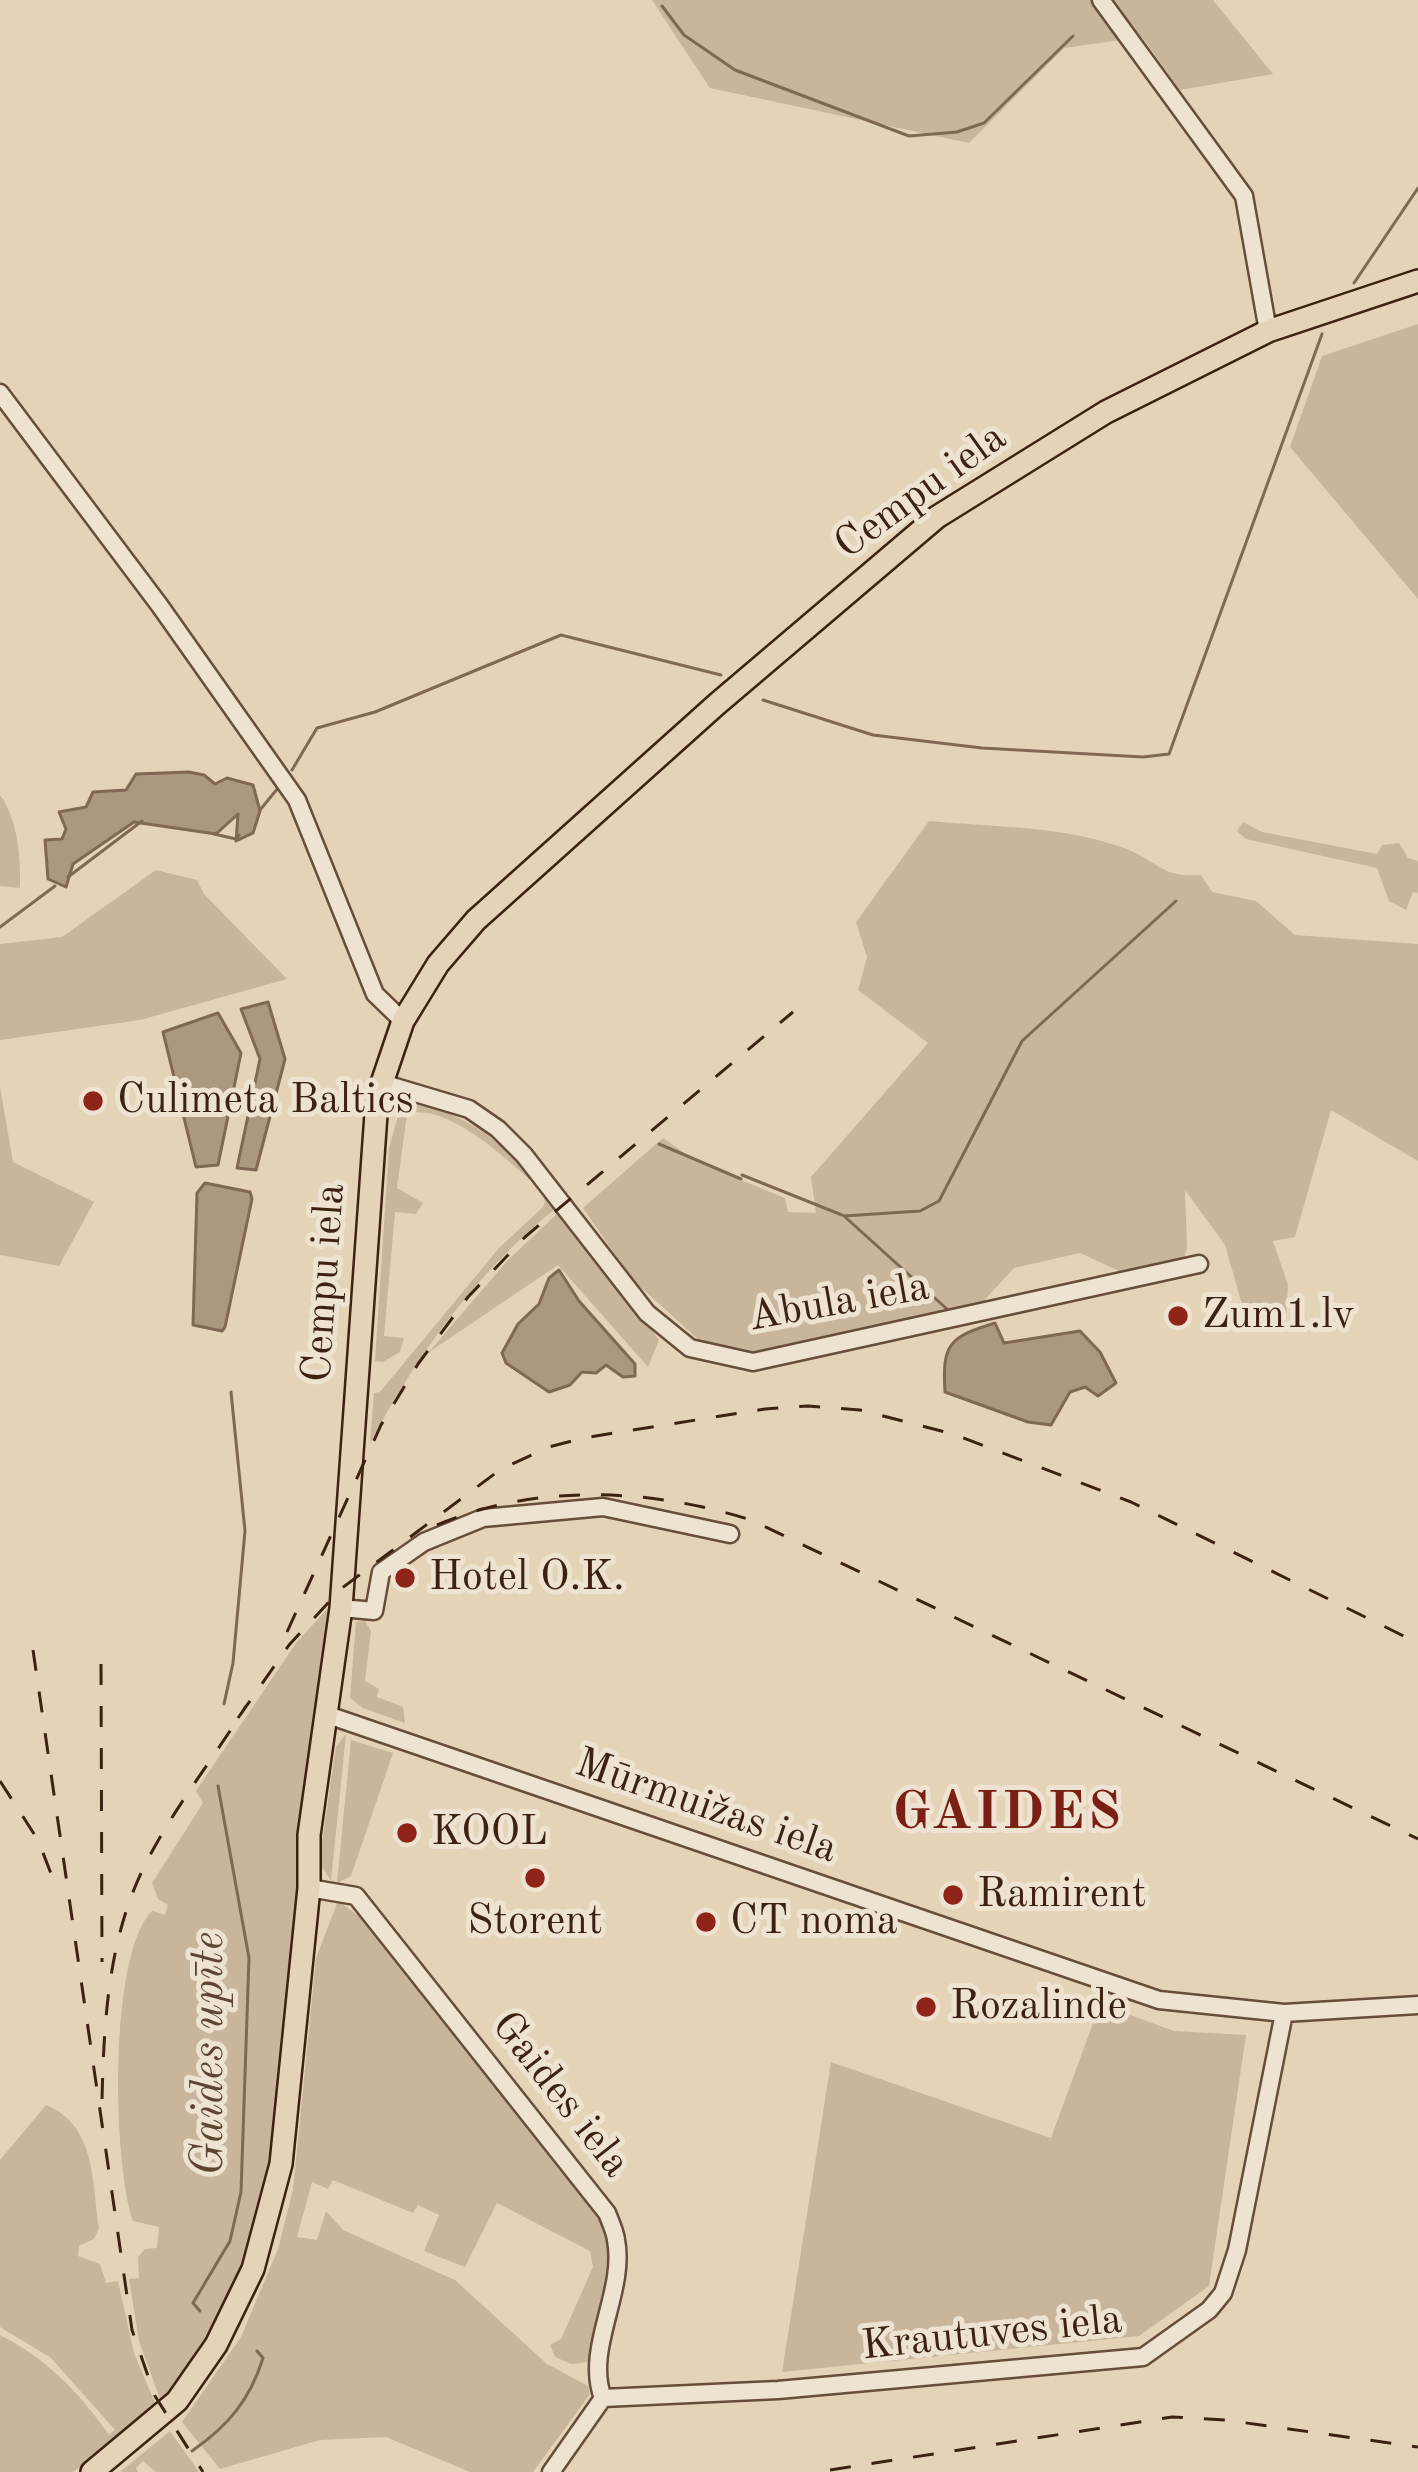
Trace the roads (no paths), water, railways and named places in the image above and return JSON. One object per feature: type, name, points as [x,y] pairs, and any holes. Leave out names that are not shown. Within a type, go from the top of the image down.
[{"type":"main road","name":"Cempu iela","points":[[92,2472],[177,2402],[216,2345],[253,2269],[281,2164],[309,1888],[309,1835],[341,1609],[372,1150],[382,1083],[403,1021],[438,964],[476,920],[937,517],[1106,412],[1268,331],[1418,281]]},
{"type":"street","points":[[1101,0],[1244,196],[1268,331]]},
{"type":"street","points":[[0,393],[160,606],[297,800],[375,994],[403,1021]]},
{"type":"street","name":"Abula iela","points":[[382,1083],[469,1109],[498,1129],[524,1155],[647,1313],[690,1348],[753,1362],[1199,1264]]},
{"type":"street","points":[[341,1609],[374,1612],[381,1572],[424,1542],[483,1518],[603,1507],[730,1534]]},
{"type":"street","name":"Mūrmuižas iela","points":[[325,1714],[1159,2000],[1284,2013],[1418,2006]]},
{"type":"street","name":"Gaides iela","points":[[309,1888],[356,1896],[608,2212],[617,2243],[596,2379],[603,2398]]},
{"type":"street","name":"Krautuves iela","points":[[603,2398],[767,2391],[1143,2357],[1210,2310],[1223,2293],[1237,2250],[1284,2013]]},
{"type":"street","points":[[551,2472],[603,2398]]},
{"type":"waterway","points":[[662,6],[684,35],[735,70],[909,136],[957,132],[984,123],[1073,36]]},
{"type":"waterway","points":[[1354,283],[1418,188]]},
{"type":"waterway","points":[[763,700],[873,735],[982,748],[1143,757],[1169,754],[1322,334]]},
{"type":"waterway","points":[[292,770],[317,728],[375,712],[561,635],[721,675]]},
{"type":"waterway","points":[[260,810],[278,788]]},
{"type":"waterway","points":[[68,877],[142,821]]},
{"type":"waterway","points":[[214,834],[236,839],[239,835]]},
{"type":"waterway","points":[[0,927],[55,886]]},
{"type":"waterway","points":[[948,1310],[844,1216],[920,1211],[939,1201],[1022,1041],[1176,901]]},
{"type":"waterway","points":[[659,1144],[741,1179]]},
{"type":"waterway","points":[[742,1175],[842,1215]]},
{"type":"waterway","name":"Gaides upīte","points":[[224,1704],[233,1663],[245,1531],[231,1392]]},
{"type":"waterway","name":"Gaides upīte","points":[[200,2311],[193,2303],[230,2241],[241,2192],[249,1958],[218,1786]]},
{"type":"waterway","name":"Gaides upīte","points":[[192,2451],[227,2422],[244,2399],[263,2358],[257,2351]]},
{"type":"railway","points":[[287,1632],[381,1425],[418,1364],[468,1297],[525,1237],[793,1012]]},
{"type":"railway","points":[[238,1718],[289,1645],[342,1588],[501,1469],[549,1447],[583,1438],[808,1406],[860,1410],[953,1434],[1131,1502],[1418,1643]]},
{"type":"railway","points":[[437,1525],[513,1502],[593,1495],[673,1501],[751,1520],[1418,1839]]},
{"type":"railway","points":[[33,1650],[132,2330],[155,2396],[203,2472]]},
{"type":"railway","points":[[101,1664],[102,1962]]},
{"type":"railway","points":[[102,2099],[110,1983],[131,1898],[165,1828],[246,1706]]},
{"type":"railway","points":[[0,1781],[38,1840],[57,1889]]},
{"type":"railway","points":[[830,2470],[1172,2417],[1418,2447]]},
{"type":"place","name":"Culimeta Baltics","points":[[93,1101]]},
{"type":"place","name":"Zum1.lv","points":[[1178,1316]]},
{"type":"place","name":"Hotel O.K.","points":[[405,1578]]},
{"type":"place","name":"KOOL","points":[[407,1833]]},
{"type":"place","name":"Storent","points":[[535,1878]]},
{"type":"place","name":"Ramirent","points":[[953,1895]]},
{"type":"place","name":"CT noma","points":[[706,1922]]},
{"type":"place","name":"Rozalinde","points":[[926,2007]]},
{"type":"district","name":"GAIDES","points":[[1008,1814]]}]
